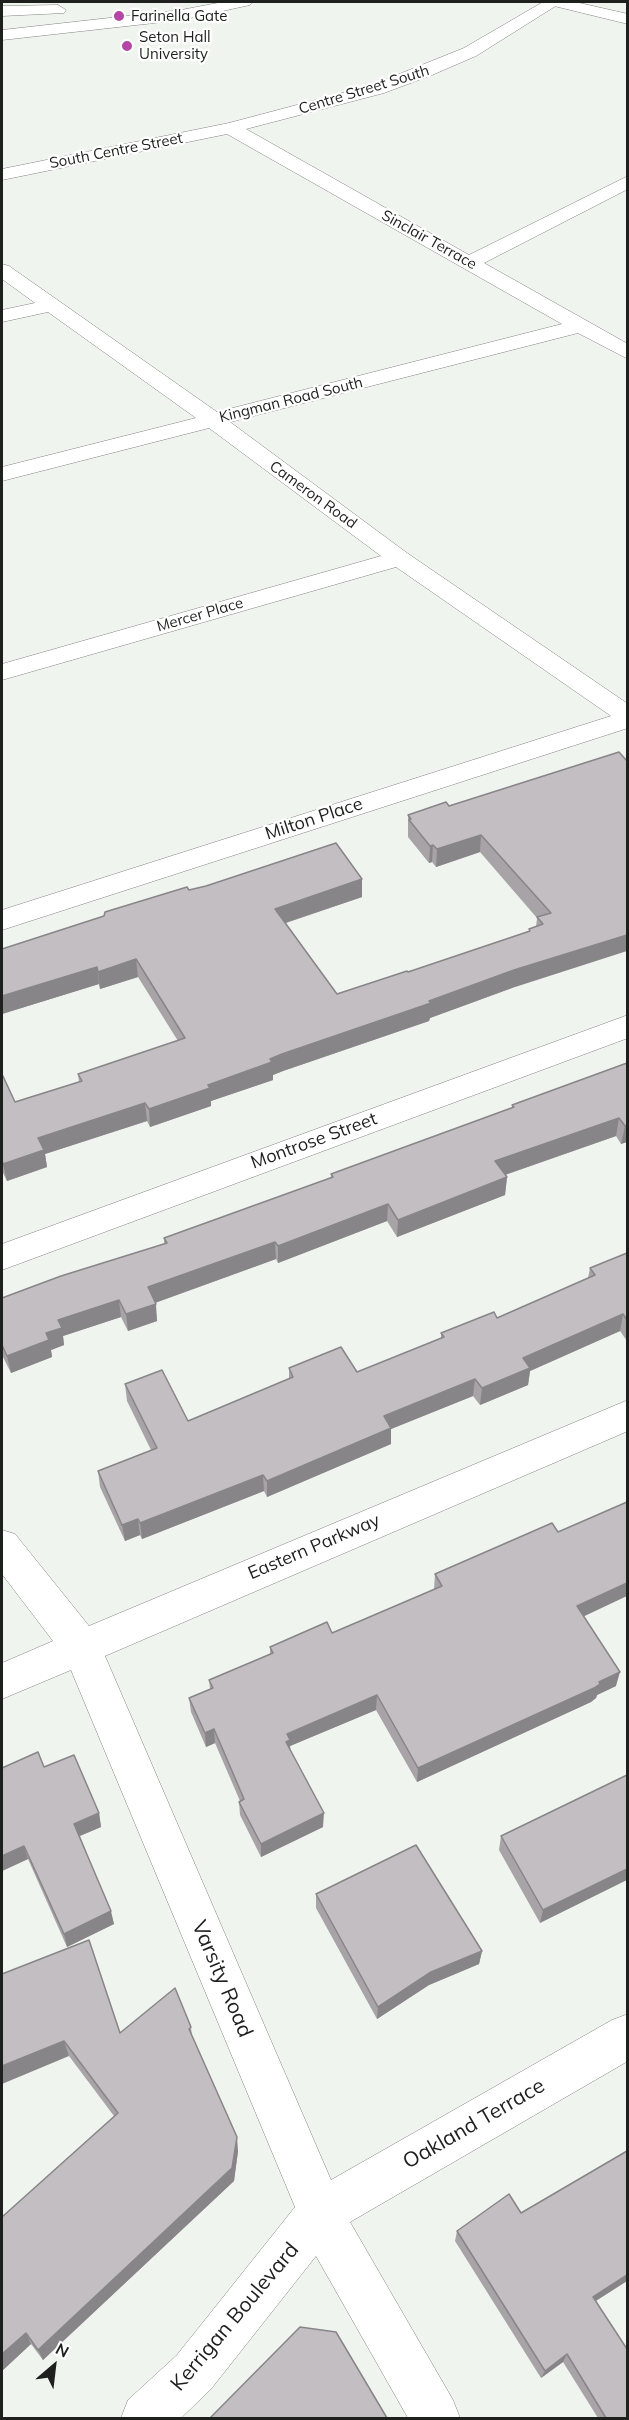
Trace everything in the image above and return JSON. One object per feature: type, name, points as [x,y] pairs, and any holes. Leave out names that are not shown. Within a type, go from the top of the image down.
[{"type":"street","points":[[2,11],[138,9],[198,2]]},
{"type":"street","points":[[2,35],[181,15],[244,2]]},
{"type":"street","points":[[555,2],[627,19]]},
{"type":"street","name":"Centre Street South","points":[[230,128],[378,89],[426,71],[470,52],[555,2]]},
{"type":"street","points":[[50,10],[53,30]]},
{"type":"street","name":"South Centre Street","points":[[2,174],[230,128]]},
{"type":"street","name":"Sinclair Terrace","points":[[230,128],[627,352]]},
{"type":"street","points":[[469,263],[627,181]]},
{"type":"street","name":"Cameron Road","points":[[2,270],[213,420],[399,558],[627,717]]},
{"type":"street","points":[[2,316],[52,305]]},
{"type":"street","name":"Kingman Road South","points":[[2,474],[581,326]]},
{"type":"street","name":"Mercer Place","points":[[2,672],[399,558]]},
{"type":"street","name":"Milton Place","points":[[2,920],[627,717]]},
{"type":"street","name":"Montrose Street","points":[[2,1257],[627,1026]]},
{"type":"street","name":"Eastern Parkway","points":[[2,1681],[627,1415]]},
{"type":"street","name":"Varsity Road","points":[[2,1546],[81,1646],[339,2252],[435,2418]]},
{"type":"street","name":"Oakland Terrace","points":[[321,2212],[627,2036]]},
{"type":"street","name":"Kerrigan Boulevard","points":[[146,2418],[194,2372],[321,2212]]},
{"type":"building","points":[[619,752],[627,761],[627,935],[514,970],[429,1001],[431,1003],[282,1054],[270,1059],[272,1062],[208,1085],[210,1088],[149,1109],[145,1103],[38,1138],[44,1150],[3,1164],[2,1074],[15,1102],[82,1081],[78,1074],[185,1038],[136,959],[98,972],[97,967],[2,996],[2,949],[104,916],[105,912],[187,887],[189,890],[206,886],[336,843],[362,879],[275,909],[337,994],[408,972],[530,931],[529,929],[543,924],[537,917],[551,913],[481,835],[437,849],[433,845],[430,846],[409,820],[411,819],[408,815],[446,802],[449,806]]},
{"type":"building","points":[[627,1063],[627,1125],[625,1126],[619,1118],[495,1161],[507,1177],[398,1220],[388,1204],[278,1246],[275,1242],[148,1287],[156,1304],[126,1314],[119,1300],[58,1320],[62,1328],[46,1333],[49,1340],[7,1356],[2,1345],[2,1298],[61,1276],[167,1243],[164,1238],[333,1177],[331,1174]]},
{"type":"building","points":[[627,1253],[627,1320],[623,1314],[523,1358],[530,1368],[482,1388],[475,1379],[384,1416],[391,1428],[267,1481],[263,1475],[140,1523],[138,1519],[122,1525],[98,1471],[157,1448],[125,1384],[162,1370],[188,1421],[293,1377],[289,1368],[341,1347],[357,1372],[444,1337],[441,1333],[494,1312],[497,1318],[595,1275],[590,1268]]},
{"type":"building","points":[[627,1502],[627,1583],[577,1606],[620,1672],[599,1682],[600,1684],[594,1688],[418,1768],[377,1695],[287,1734],[290,1740],[286,1742],[324,1813],[261,1844],[239,1802],[244,1799],[214,1729],[205,1733],[189,1698],[213,1688],[209,1680],[273,1653],[270,1647],[327,1622],[332,1633],[442,1586],[435,1574],[552,1523],[558,1532]]},
{"type":"building","points":[[38,1752],[44,1767],[74,1755],[99,1813],[74,1824],[111,1911],[64,1934],[24,1846],[2,1856],[2,1768]]},
{"type":"building","points":[[627,1775],[627,1869],[543,1910],[501,1836]]},
{"type":"building","points":[[416,1845],[482,1951],[431,1972],[378,2007],[316,1894]]},
{"type":"building","points":[[89,1940],[120,2033],[175,1988],[191,2027],[189,2029],[237,2137],[232,2168],[38,2350],[26,2333],[2,2354],[2,2217],[118,2113],[64,2041],[2,2066],[2,1974]]},
{"type":"building","points":[[627,2151],[627,2275],[593,2297],[627,2349],[627,2418],[606,2418],[567,2354],[545,2371],[457,2231],[509,2194],[521,2213]]},
{"type":"building","points":[[300,2327],[336,2332],[387,2418],[210,2418]]},
{"type":"place","name":"Farinella Gate","points":[[119,16]]},
{"type":"place","name":"Seton Hall University","points":[[127,46]]}]
